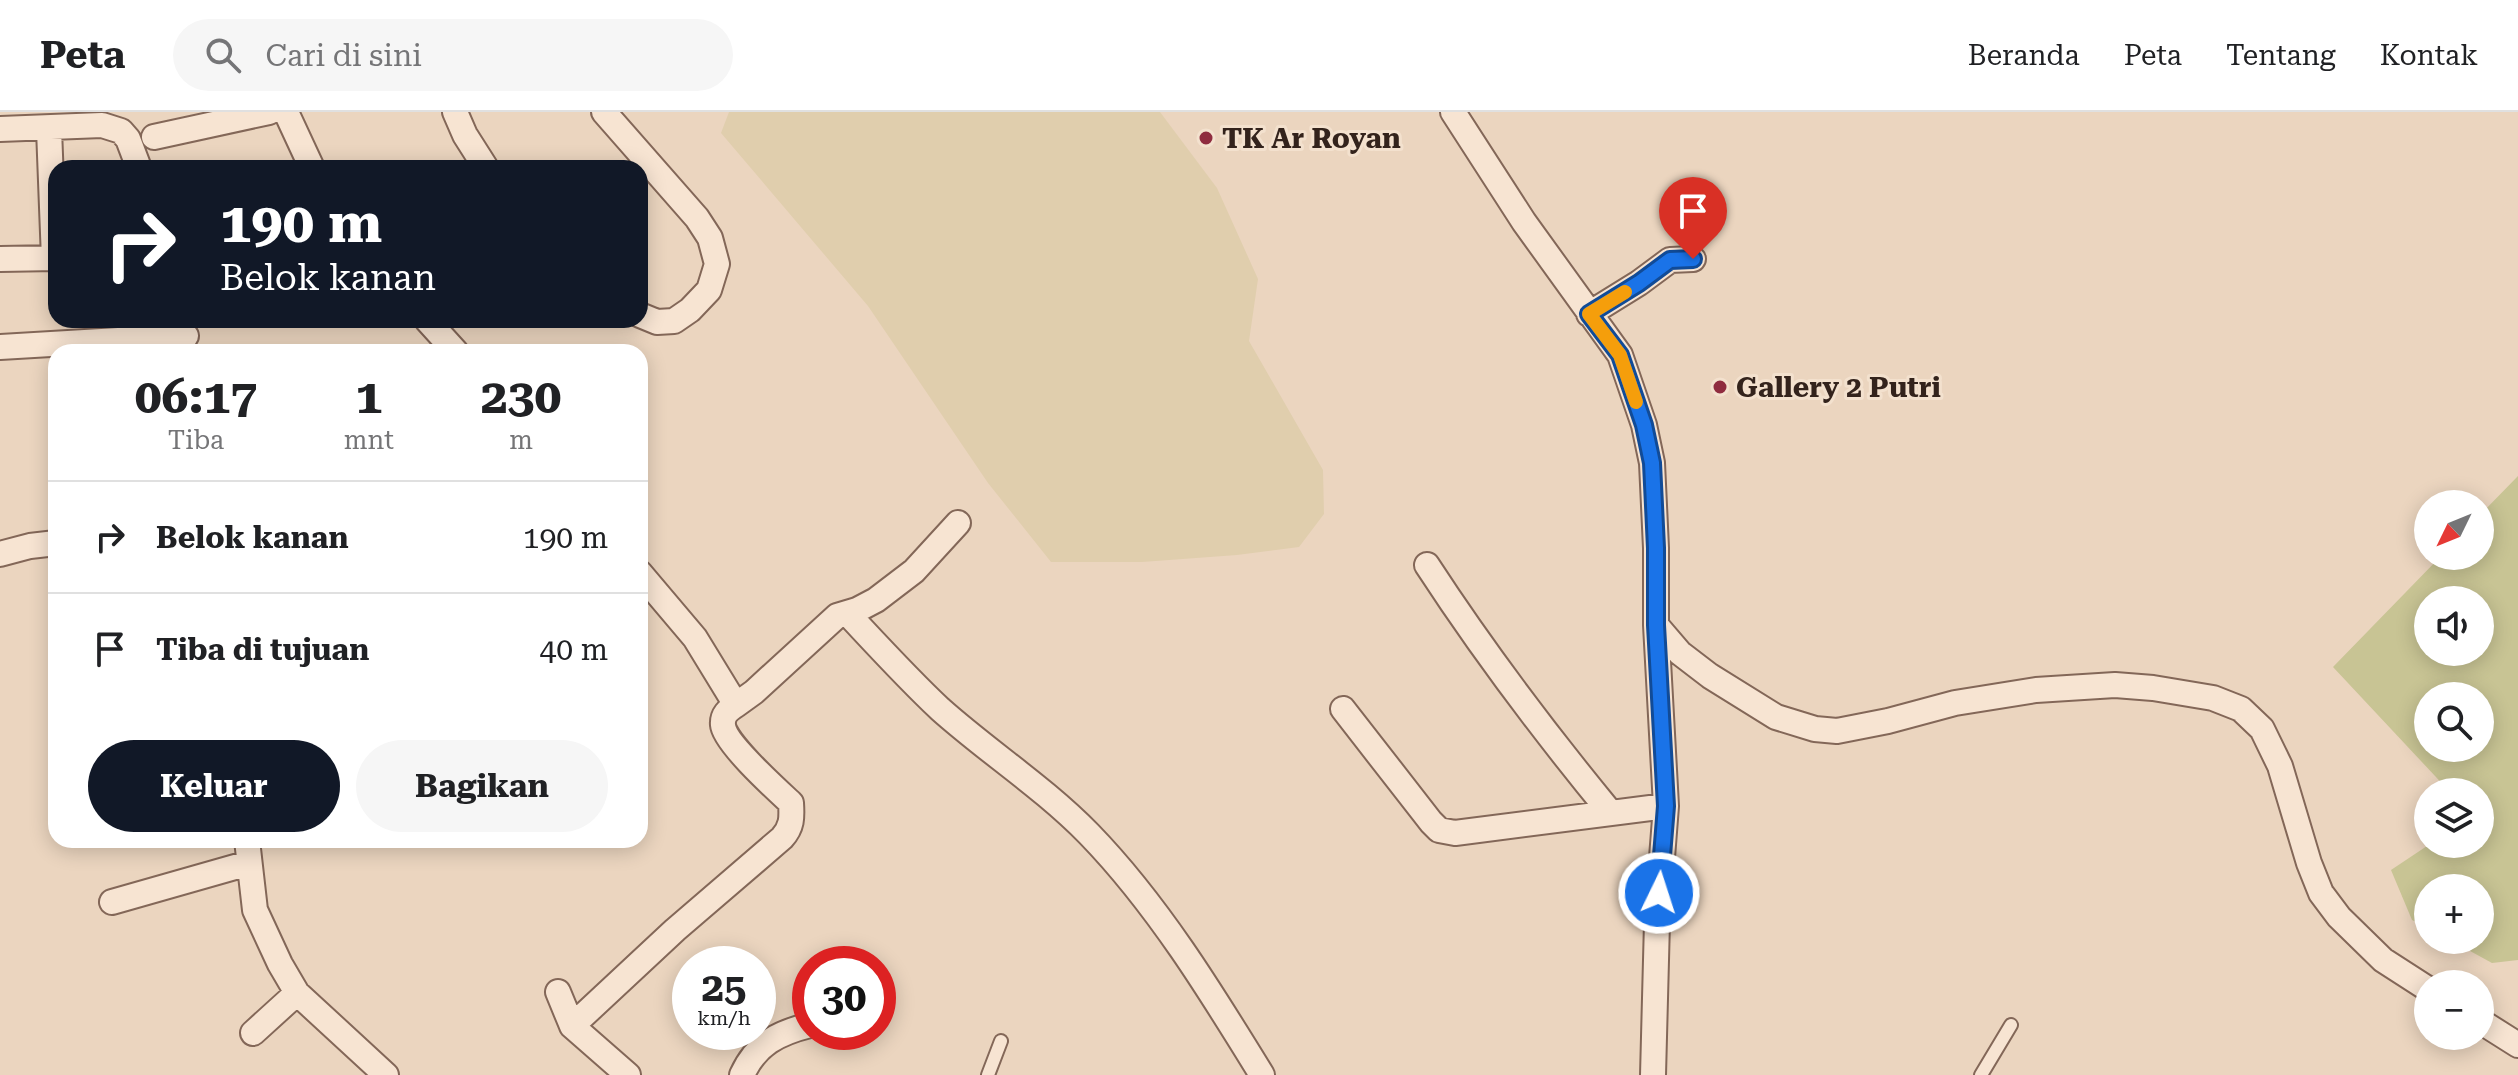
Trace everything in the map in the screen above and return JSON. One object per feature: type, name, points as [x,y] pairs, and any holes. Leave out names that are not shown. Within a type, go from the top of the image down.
[{"type":"street","points":[[0,129],[102,125],[142,138],[232,115],[269,112]]},
{"type":"street","points":[[286,112],[308,160]]},
{"type":"street","points":[[455,112],[481,160]]},
{"type":"street","points":[[604,112],[646,160]]},
{"type":"street","points":[[1453,112],[1524,222],[1620,355],[1644,425],[1652,463],[1656,625],[1666,806],[1657,922],[1653,1075]]},
{"type":"street","points":[[49,129],[50,160]]},
{"type":"street","points":[[140,160],[142,138]]},
{"type":"street","points":[[648,162],[697,218],[710,238],[717,264],[709,290],[690,310],[674,321],[657,322],[648,318]]},
{"type":"street","points":[[0,259],[48,259]]},
{"type":"street","points":[[1589,314],[1670,260],[1693,259]]},
{"type":"street","points":[[434,328],[449,344]]},
{"type":"street","points":[[0,347],[78,340],[187,336]]},
{"type":"street","points":[[572,1026],[789,830],[791,803],[729,741],[722,727],[726,712],[754,692],[837,616],[876,600],[914,571],[958,523]]},
{"type":"street","points":[[0,554],[48,544]]},
{"type":"street","points":[[1427,565],[1538,722],[1610,812]]},
{"type":"street","points":[[648,582],[695,638],[736,705]]},
{"type":"street","points":[[847,613],[941,709],[1022,774],[1089,834],[1141,895],[1189,962],[1262,1075]]},
{"type":"street","points":[[1656,625],[1680,653],[1710,676],[1776,717],[1815,729],[1837,731],[1955,703],[2023,692],[2115,685],[2213,698],[2241,709],[2262,729],[2280,766],[2321,893],[2339,917],[2383,960],[2414,980]]},
{"type":"street","points":[[1343,709],[1439,830],[1455,833],[1666,806]]},
{"type":"street","points":[[112,902],[248,852],[255,910],[297,993],[386,1075]]},
{"type":"street","points":[[558,992],[572,1026],[628,1075]]},
{"type":"street","points":[[253,1033],[297,993]]},
{"type":"street","points":[[2494,1030],[2518,1045]]},
{"type":"street","points":[[742,1075],[762,1045],[792,1031]]},
{"type":"lane","points":[[1981,1075],[2011,1025]]},
{"type":"lane","points":[[988,1075],[1001,1041]]},
{"type":"shaded area","points":[[729,112],[1160,112],[1217,188],[1258,279],[1249,341],[1323,470],[1324,514],[1299,547],[1142,562],[1051,562],[988,483],[868,306],[721,133]]},
{"type":"shaded area","points":[[2518,476],[2518,960],[2492,963],[2476,954],[2494,954],[2494,874],[2414,874],[2414,921],[2391,870],[2414,855],[2414,858],[2494,858],[2494,778],[2437,778],[2422,762],[2494,762],[2494,682],[2414,682],[2414,754],[2333,667],[2427,570],[2494,570],[2494,501]]},
{"type":"slow traffic","points":[[1625,292],[1589,314],[1620,355],[1636,402]]},
{"type":"place","name":"TK Ar Royan","points":[[1206,138]]},
{"type":"place","name":"Gallery 2 Putri","points":[[1720,387]]},
{"type":"route","points":[[1659,893],[1666,806],[1656,625],[1652,463],[1644,425],[1620,355],[1589,314],[1670,260],[1693,259]]}]
